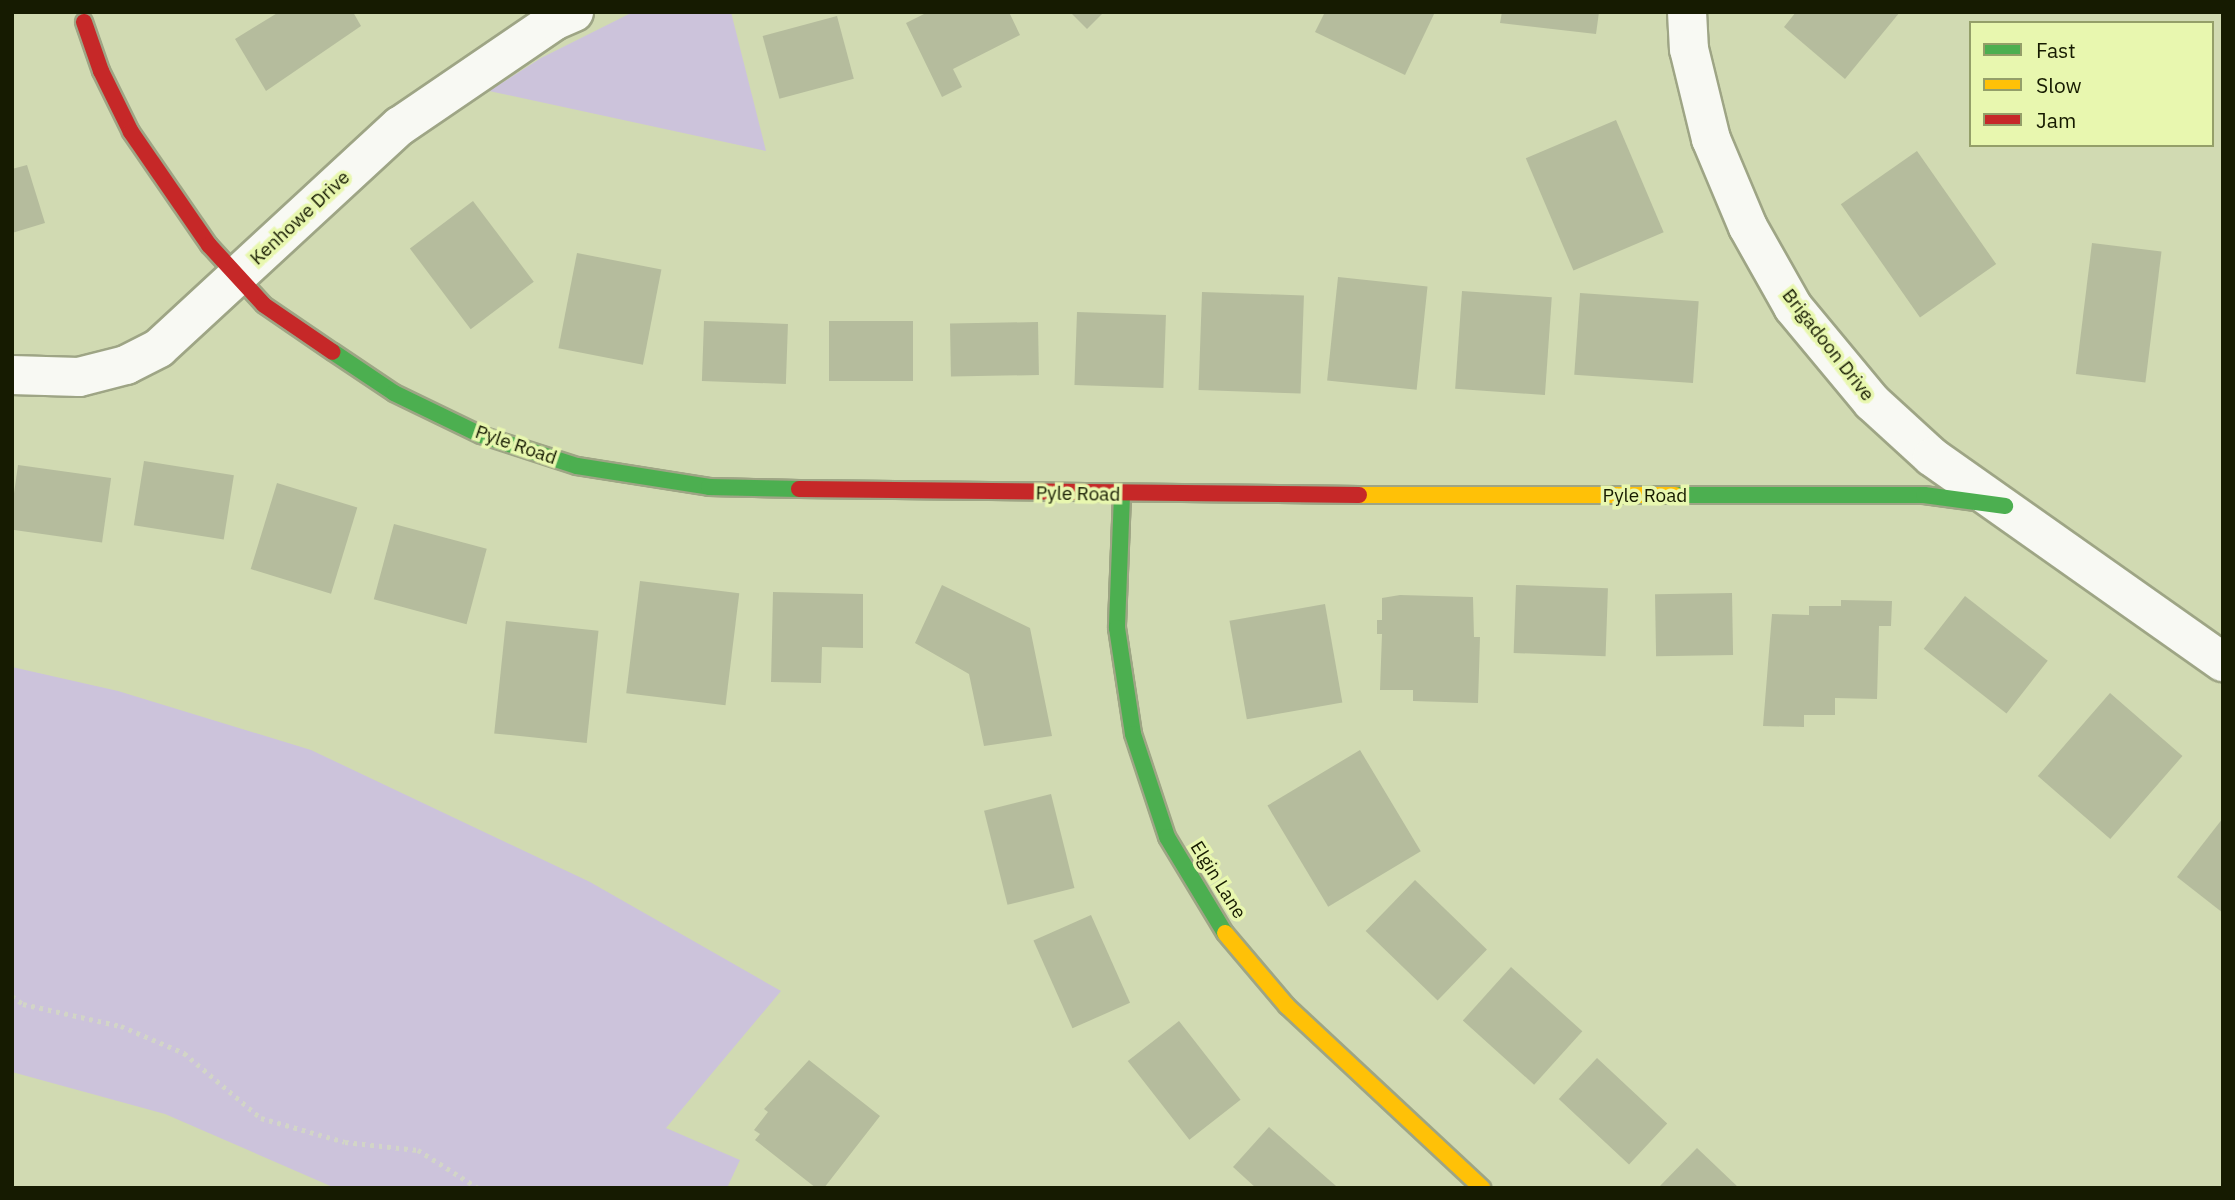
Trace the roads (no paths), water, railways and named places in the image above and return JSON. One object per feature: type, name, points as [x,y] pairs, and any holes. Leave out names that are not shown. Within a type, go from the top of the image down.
[{"type":"street","name":"Kenhowe Drive","points":[[12,375],[79,377],[127,365],[188,326],[237,276],[400,125],[574,12]]},
{"type":"street","name":"Brigadoon Drive","points":[[1687,12],[1689,49],[1711,139],[1748,227],[1793,307],[1872,402],[1932,457],[2006,506]]},
{"type":"street","name":"Pyle Road","points":[[84,22],[131,132],[209,245],[264,305],[394,393],[481,435],[577,466],[709,487],[1122,495],[1924,495],[2006,506],[2223,662]]},
{"type":"street","name":"Elgin Lane","points":[[1122,495],[1117,628],[1133,734],[1167,837],[1222,929],[1287,1006],[1482,1188]]}]
